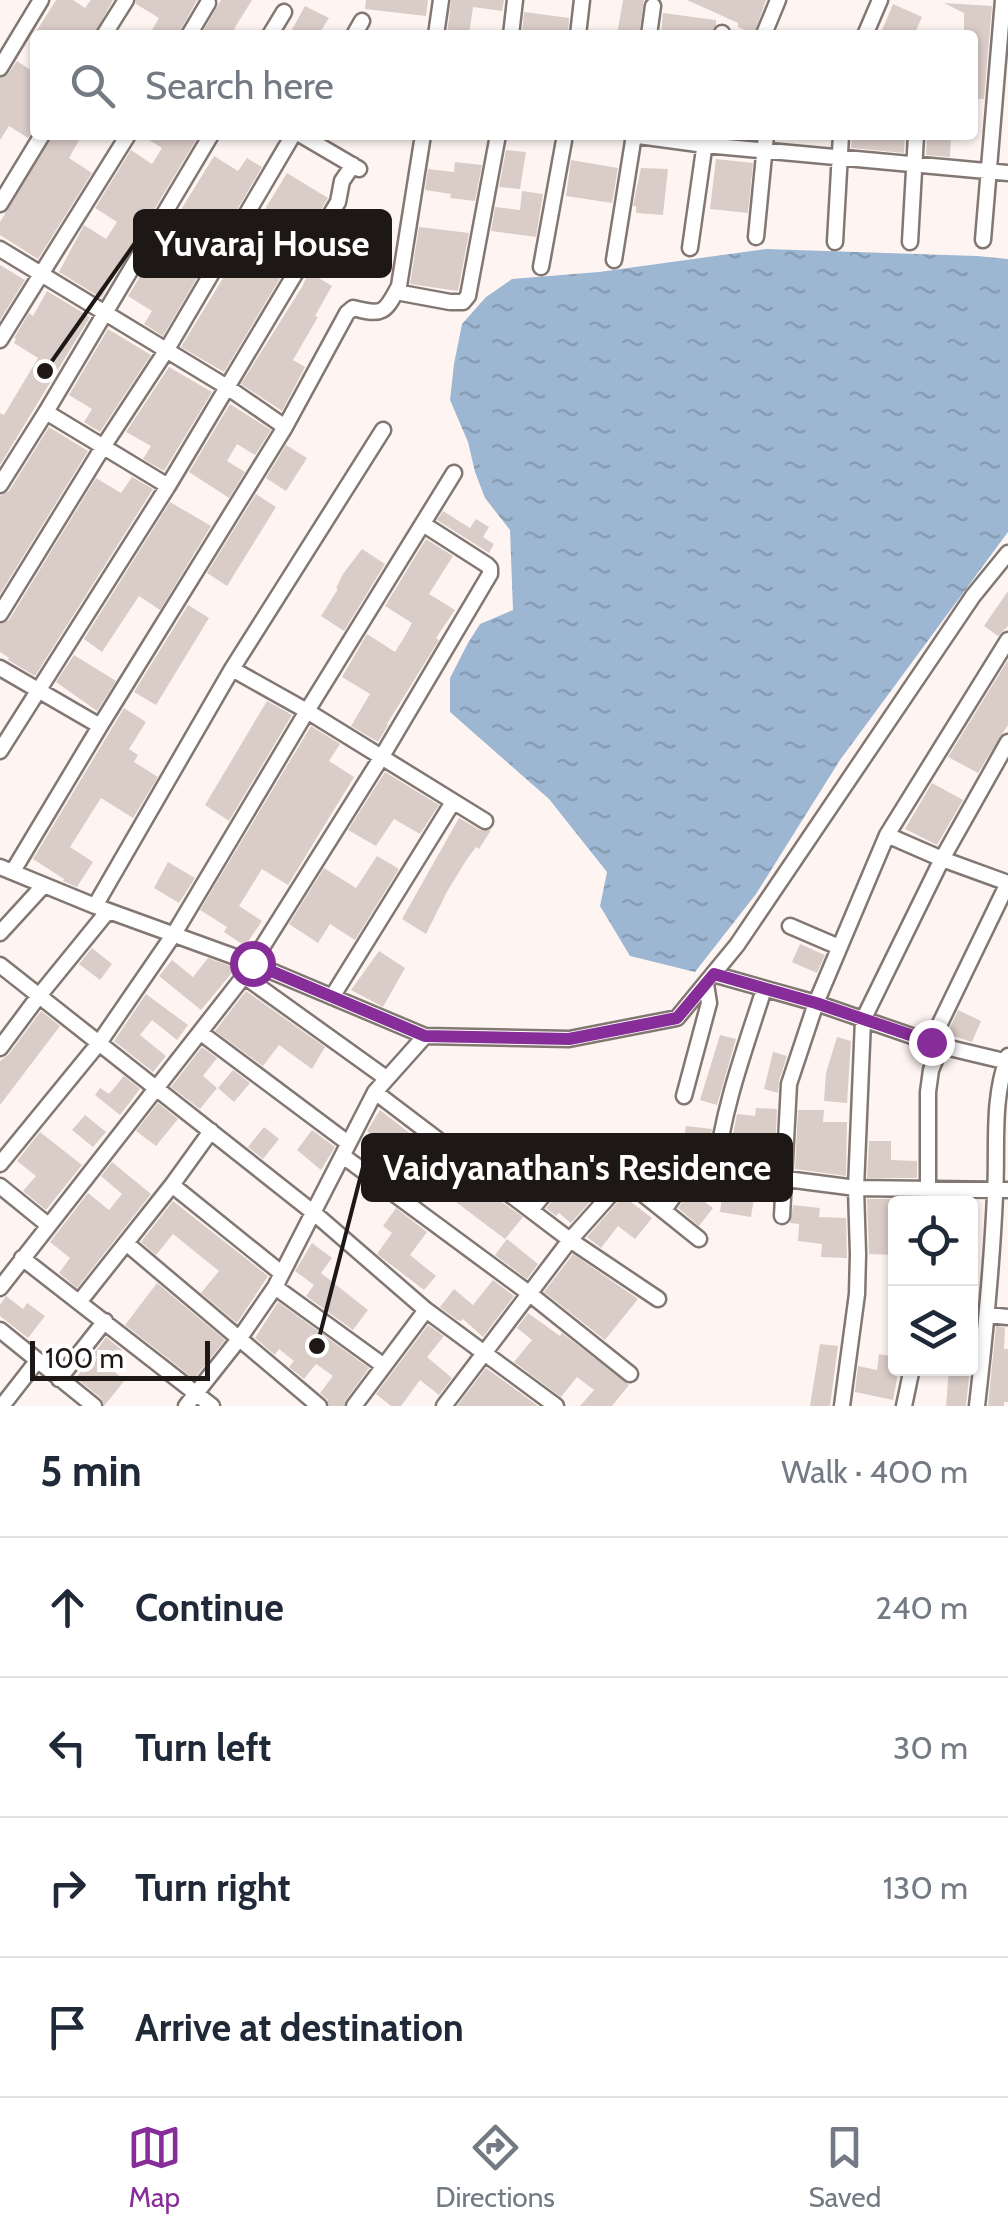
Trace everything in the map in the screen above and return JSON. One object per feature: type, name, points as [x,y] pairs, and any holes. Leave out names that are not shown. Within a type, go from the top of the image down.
[{"type":"street","points":[[0,68],[42,0]]},
{"type":"street","points":[[107,30],[126,0]]},
{"type":"street","points":[[437,30],[441,0]]},
{"type":"street","points":[[512,30],[515,0]]},
{"type":"street","points":[[579,30],[582,0]]},
{"type":"street","points":[[766,30],[778,0]]},
{"type":"street","points":[[866,30],[880,0]]},
{"type":"street","points":[[982,240],[1003,0]]},
{"type":"street","points":[[192,30],[208,2]]},
{"type":"street","points":[[650,30],[653,6]]},
{"type":"street","points":[[273,30],[284,12]]},
{"type":"street","points":[[357,30],[362,21]]},
{"type":"street","points":[[0,204],[39,140]]},
{"type":"street","points":[[0,340],[125,140]]},
{"type":"street","points":[[0,485],[207,140]]},
{"type":"street","points":[[0,614],[166,352],[290,140]]},
{"type":"street","points":[[0,751],[168,486],[338,202],[342,181],[356,167],[310,140]]},
{"type":"street","points":[[422,140],[396,292],[382,310],[368,313],[353,308],[346,312],[284,428],[100,726],[6,869],[174,934],[248,969],[332,997],[425,1036],[569,1039],[677,1018],[737,945],[973,596],[1008,553]]},
{"type":"street","points":[[396,292],[450,302],[463,302],[468,296],[497,140]]},
{"type":"street","points":[[542,267],[564,140]]},
{"type":"street","points":[[614,260],[632,140]]},
{"type":"street","points":[[690,248],[705,140],[764,143],[839,157],[1008,173]]},
{"type":"street","points":[[834,242],[841,140]]},
{"type":"street","points":[[910,242],[916,140]]},
{"type":"street","points":[[756,237],[764,143]]},
{"type":"street","points":[[0,250],[226,387],[284,428]]},
{"type":"street","points":[[46,412],[168,486]]},
{"type":"street","points":[[0,1048],[101,908],[232,668],[383,430]]},
{"type":"street","points":[[0,1164],[99,1043],[174,934],[454,473]]},
{"type":"street","points":[[0,1288],[248,969],[491,571],[423,524]]},
{"type":"street","points":[[782,1216],[789,1084],[816,1003],[887,834],[1007,643]]},
{"type":"street","points":[[0,668],[100,726]]},
{"type":"street","points":[[232,668],[485,821]]},
{"type":"street","points":[[842,1406],[856,1294],[863,1020],[942,859],[1008,742]]},
{"type":"street","points":[[332,997],[453,802]]},
{"type":"street","points":[[887,834],[1008,883],[936,1044],[928,1092],[928,1196]]},
{"type":"street","points":[[0,933],[44,886]]},
{"type":"street","points":[[790,926],[839,947]]},
{"type":"street","points":[[0,965],[314,1213],[426,1310],[556,1406]]},
{"type":"street","points":[[248,969],[386,1078]]},
{"type":"street","points":[[710,979],[816,1003],[936,1044],[1007,1060],[996,1102],[1002,1190],[977,1406]]},
{"type":"street","points":[[684,1096],[709,1003],[710,979]]},
{"type":"street","points":[[716,1170],[729,1097],[764,989]]},
{"type":"street","points":[[201,1033],[630,1374]]},
{"type":"street","points":[[186,1406],[278,1280],[375,1092],[425,1036]]},
{"type":"street","points":[[375,1092],[570,1240],[658,1300]]},
{"type":"street","points":[[80,1302],[211,1131]]},
{"type":"street","points":[[444,1406],[570,1240],[644,1156],[652,1154],[716,1170],[784,1180],[928,1196],[1002,1190]]},
{"type":"street","points":[[664,1210],[696,1164]]},
{"type":"street","points":[[531,1210],[563,1171]]},
{"type":"street","points":[[623,1178],[699,1238]]},
{"type":"street","points":[[0,1186],[48,1225]]},
{"type":"street","points":[[172,1186],[278,1280],[384,1366]]},
{"type":"street","points":[[126,1243],[319,1406]]},
{"type":"street","points":[[22,1258],[212,1406]]},
{"type":"street","points":[[354,1406],[426,1310]]},
{"type":"street","points":[[988,1315],[1008,1317]]},
{"type":"street","points":[[59,1379],[105,1321]]},
{"type":"street","points":[[0,1330],[94,1406]]},
{"type":"street","points":[[2,1406],[38,1361]]},
{"type":"street","points":[[904,1406],[910,1376]]},
{"type":"water","points":[[766,249],[1008,259],[1008,532],[840,760],[756,894],[695,972],[630,956],[600,906],[607,872],[549,799],[450,712],[450,678],[468,643],[480,624],[513,610],[510,530],[485,498],[450,400],[462,324],[486,297],[512,279],[599,272]]},
{"type":"building","points":[[56,0],[73,0],[85,8],[91,0],[113,0],[97,30],[37,30]]},
{"type":"building","points":[[136,0],[197,0],[181,30],[152,30],[159,18],[136,4]]},
{"type":"building","points":[[221,0],[252,0],[236,30],[204,30]]},
{"type":"building","points":[[366,0],[428,0],[426,16],[365,9]]},
{"type":"building","points":[[451,0],[504,0],[502,11],[473,7],[470,30],[448,30]]},
{"type":"building","points":[[623,0],[644,0],[640,30],[618,30]]},
{"type":"building","points":[[687,0],[766,0],[755,30],[745,30],[738,23]]},
{"type":"building","points":[[944,3],[992,6],[984,99],[978,99],[978,30],[964,30],[964,13]]},
{"type":"building","points":[[893,4],[922,17],[916,30],[882,30]]},
{"type":"building","points":[[305,6],[329,18],[321,30],[292,30]]},
{"type":"building","points":[[524,12],[569,18],[568,30],[522,30]]},
{"type":"building","points":[[663,13],[716,20],[714,30],[661,30]]},
{"type":"building","points":[[17,61],[30,70],[28,138],[9,126],[0,140],[0,78]]},
{"type":"building","points":[[49,140],[79,140],[69,158],[92,173],[38,259],[0,235],[0,222]]},
{"type":"building","points":[[149,140],[196,140],[101,298],[59,272],[84,225],[106,239],[117,222],[95,208],[131,150],[152,164],[162,148]]},
{"type":"building","points":[[852,140],[905,140],[904,153],[851,148]]},
{"type":"building","points":[[927,140],[951,140],[950,157],[926,155]]},
{"type":"building","points":[[506,150],[526,152],[520,189],[499,187]]},
{"type":"building","points":[[214,156],[238,171],[247,158],[262,167],[163,336],[144,324],[152,311],[128,296]]},
{"type":"building","points":[[716,159],[753,163],[748,213],[710,209]]},
{"type":"building","points":[[571,160],[618,168],[612,203],[566,196]]},
{"type":"building","points":[[455,162],[482,165],[475,201],[425,190],[428,169],[454,172]]},
{"type":"building","points":[[641,168],[668,169],[663,215],[636,213],[633,206]]},
{"type":"building","points":[[287,173],[328,198],[224,372],[181,347]]},
{"type":"building","points":[[522,191],[543,194],[536,237],[491,231],[495,207],[520,210]]},
{"type":"building","points":[[419,227],[469,233],[458,291],[410,284]]},
{"type":"building","points":[[0,265],[25,280],[0,320]]},
{"type":"building","points":[[309,272],[332,286],[293,360],[305,367],[282,411],[241,384]]},
{"type":"building","points":[[47,291],[90,317],[0,465],[0,413],[4,415],[38,358],[14,343],[14,338]]},
{"type":"building","points":[[108,329],[151,355],[100,432],[84,422],[92,409],[69,395]]},
{"type":"building","points":[[169,367],[212,392],[164,471],[143,459],[151,446],[126,432]]},
{"type":"building","points":[[230,404],[271,430],[255,455],[237,444],[227,461],[245,472],[229,498],[189,472]]},
{"type":"building","points":[[49,427],[88,451],[0,594],[0,496],[9,491]]},
{"type":"building","points":[[286,445],[307,458],[286,491],[266,478]]},
{"type":"building","points":[[132,477],[153,489],[35,676],[0,652],[0,624],[9,620],[96,478],[121,493]]},
{"type":"building","points":[[256,494],[276,507],[227,586],[207,573]]},
{"type":"building","points":[[170,502],[211,526],[160,610],[139,596],[102,652],[84,639]]},
{"type":"building","points":[[443,511],[470,528],[476,519],[489,527],[483,537],[494,544],[489,553],[437,520]]},
{"type":"building","points":[[426,539],[453,556],[429,594],[455,610],[378,742],[351,726],[370,694],[342,677],[367,634],[395,652],[405,636],[412,623],[385,606]]},
{"type":"building","points":[[362,549],[385,564],[344,631],[321,616],[343,574]]},
{"type":"building","points":[[1008,591],[1008,626],[998,636],[984,626]]},
{"type":"building","points":[[188,605],[209,618],[156,705],[134,692]]},
{"type":"building","points":[[74,655],[116,681],[97,711],[56,682]]},
{"type":"building","points":[[1008,660],[1008,725],[978,773],[948,757]]},
{"type":"building","points":[[267,701],[292,715],[229,821],[205,805]]},
{"type":"building","points":[[124,708],[146,722],[129,749],[138,755],[134,762],[158,777],[133,818],[101,798],[70,847],[93,862],[77,887],[33,859]]},
{"type":"building","points":[[311,726],[340,744],[329,761],[354,777],[288,885],[262,869],[239,906],[262,921],[245,946],[224,932],[227,927],[200,910]]},
{"type":"building","points":[[385,772],[439,805],[420,834],[394,819],[376,846],[348,830]]},
{"type":"building","points":[[932,783],[963,800],[937,845],[905,829]]},
{"type":"building","points":[[459,818],[480,830],[491,830],[467,859],[426,934],[402,919]]},
{"type":"building","points":[[377,856],[399,869],[355,940],[330,924],[318,943],[289,924],[324,868],[356,888]]},
{"type":"building","points":[[168,862],[195,878],[179,903],[154,888]]},
{"type":"building","points":[[800,944],[825,955],[817,973],[792,962]]},
{"type":"building","points":[[92,948],[112,964],[100,980],[79,964]]},
{"type":"building","points":[[379,951],[405,968],[383,1007],[351,990]]},
{"type":"building","points":[[208,958],[236,968],[201,1010],[159,976],[172,960],[193,977]]},
{"type":"building","points":[[246,991],[325,1047],[312,1069],[279,1045],[263,1066],[215,1031]]},
{"type":"building","points":[[146,994],[188,1025],[177,1040],[152,1020],[140,1035],[166,1056],[153,1072],[114,1041]]},
{"type":"building","points":[[958,1010],[981,1021],[972,1042],[947,1034]]},
{"type":"building","points":[[41,1011],[60,1026],[0,1105],[0,1061]]},
{"type":"building","points":[[720,1035],[736,1039],[717,1105],[700,1100]]},
{"type":"building","points":[[837,1037],[851,1041],[847,1103],[824,1101],[826,1073]]},
{"type":"building","points":[[202,1047],[217,1058],[203,1076],[217,1088],[200,1109],[171,1087]]},
{"type":"building","points":[[773,1052],[787,1056],[778,1093],[764,1089]]},
{"type":"building","points":[[233,1070],[250,1083],[234,1102],[218,1088]]},
{"type":"building","points":[[124,1076],[140,1089],[120,1115],[95,1095],[100,1088],[109,1094]]},
{"type":"building","points":[[158,1103],[178,1119],[156,1146],[136,1131]]},
{"type":"building","points":[[756,1108],[777,1109],[774,1167],[728,1161],[737,1114],[755,1116]]},
{"type":"building","points":[[380,1110],[447,1162],[430,1183],[367,1131]]},
{"type":"building","points":[[798,1110],[824,1110],[823,1122],[847,1122],[846,1176],[795,1169]]},
{"type":"building","points":[[85,1115],[106,1132],[93,1147],[72,1130]]},
{"type":"building","points":[[686,1126],[712,1129],[707,1156],[682,1149]]},
{"type":"building","points":[[264,1127],[279,1139],[263,1159],[248,1147]]},
{"type":"building","points":[[312,1130],[335,1147],[321,1170],[297,1150]]},
{"type":"building","points":[[40,1132],[82,1165],[46,1210],[23,1191],[36,1176],[17,1161]]},
{"type":"building","points":[[869,1141],[891,1141],[891,1160],[917,1161],[917,1178],[867,1178]]},
{"type":"building","points":[[572,1161],[604,1186],[571,1223],[546,1208],[572,1177]]},
{"type":"building","points":[[112,1162],[151,1194],[77,1288],[59,1273],[70,1258],[50,1242],[88,1193],[109,1210],[122,1194],[101,1176]]},
{"type":"building","points":[[465,1176],[523,1217],[505,1239],[448,1196]]},
{"type":"building","points":[[724,1182],[756,1186],[751,1217],[720,1212]]},
{"type":"building","points":[[690,1191],[713,1208],[699,1226],[678,1208]]},
{"type":"building","points":[[623,1196],[652,1218],[635,1239],[618,1226],[601,1248],[587,1237]]},
{"type":"building","points":[[867,1199],[888,1199],[888,1255],[869,1254]]},
{"type":"building","points":[[173,1201],[268,1276],[237,1323],[201,1293],[219,1271],[173,1234],[156,1255],[141,1242]]},
{"type":"building","points":[[793,1205],[820,1208],[819,1217],[846,1218],[847,1258],[821,1257],[822,1244],[798,1241],[799,1224],[790,1223]]},
{"type":"building","points":[[396,1208],[427,1232],[410,1255],[436,1276],[424,1290],[377,1254],[392,1233],[383,1226]]},
{"type":"building","points":[[507,1239],[538,1264],[527,1279],[495,1255]]},
{"type":"building","points":[[312,1243],[332,1258],[321,1273],[368,1310],[353,1330],[306,1296],[314,1285],[295,1271]]},
{"type":"building","points":[[573,1254],[638,1299],[605,1340],[544,1292]]},
{"type":"building","points":[[493,1280],[514,1296],[483,1337],[463,1319],[457,1320],[440,1307],[454,1289],[473,1305]]},
{"type":"building","points":[[157,1283],[225,1340],[194,1379],[125,1325]]},
{"type":"building","points":[[6,1296],[23,1309],[27,1303],[45,1316],[28,1338],[0,1316],[0,1305]]},
{"type":"building","points":[[278,1302],[369,1368],[344,1406],[329,1406],[320,1393],[333,1376],[316,1364],[304,1379],[289,1367],[294,1361],[279,1349],[275,1355],[255,1338]]},
{"type":"building","points":[[528,1313],[560,1336],[562,1333],[629,1385],[612,1406],[580,1406],[594,1390],[577,1377],[561,1397],[514,1362],[532,1340],[517,1328]]},
{"type":"building","points":[[428,1325],[444,1336],[427,1357],[452,1378],[439,1395],[420,1380],[401,1406],[391,1406],[376,1394]]},
{"type":"building","points":[[996,1326],[1005,1327],[1008,1402],[1004,1406],[988,1406]]},
{"type":"building","points":[[106,1337],[122,1350],[109,1368],[125,1380],[104,1406],[101,1398],[76,1378]]},
{"type":"building","points":[[820,1344],[838,1346],[830,1406],[810,1406]]},
{"type":"building","points":[[879,1354],[888,1356],[888,1376],[898,1376],[893,1400],[855,1392],[858,1366],[877,1370]]},
{"type":"building","points":[[486,1368],[538,1406],[457,1406]]},
{"type":"building","points":[[948,1376],[969,1376],[966,1406],[946,1406]]},
{"type":"place","name":"Yuvaraj House","points":[[45,371]]},
{"type":"place","name":"Vaidyanathan's Residence","points":[[317,1346]]},
{"type":"route","points":[[252,963],[425,1036],[569,1039],[677,1018],[714,974],[931,1042]]}]
